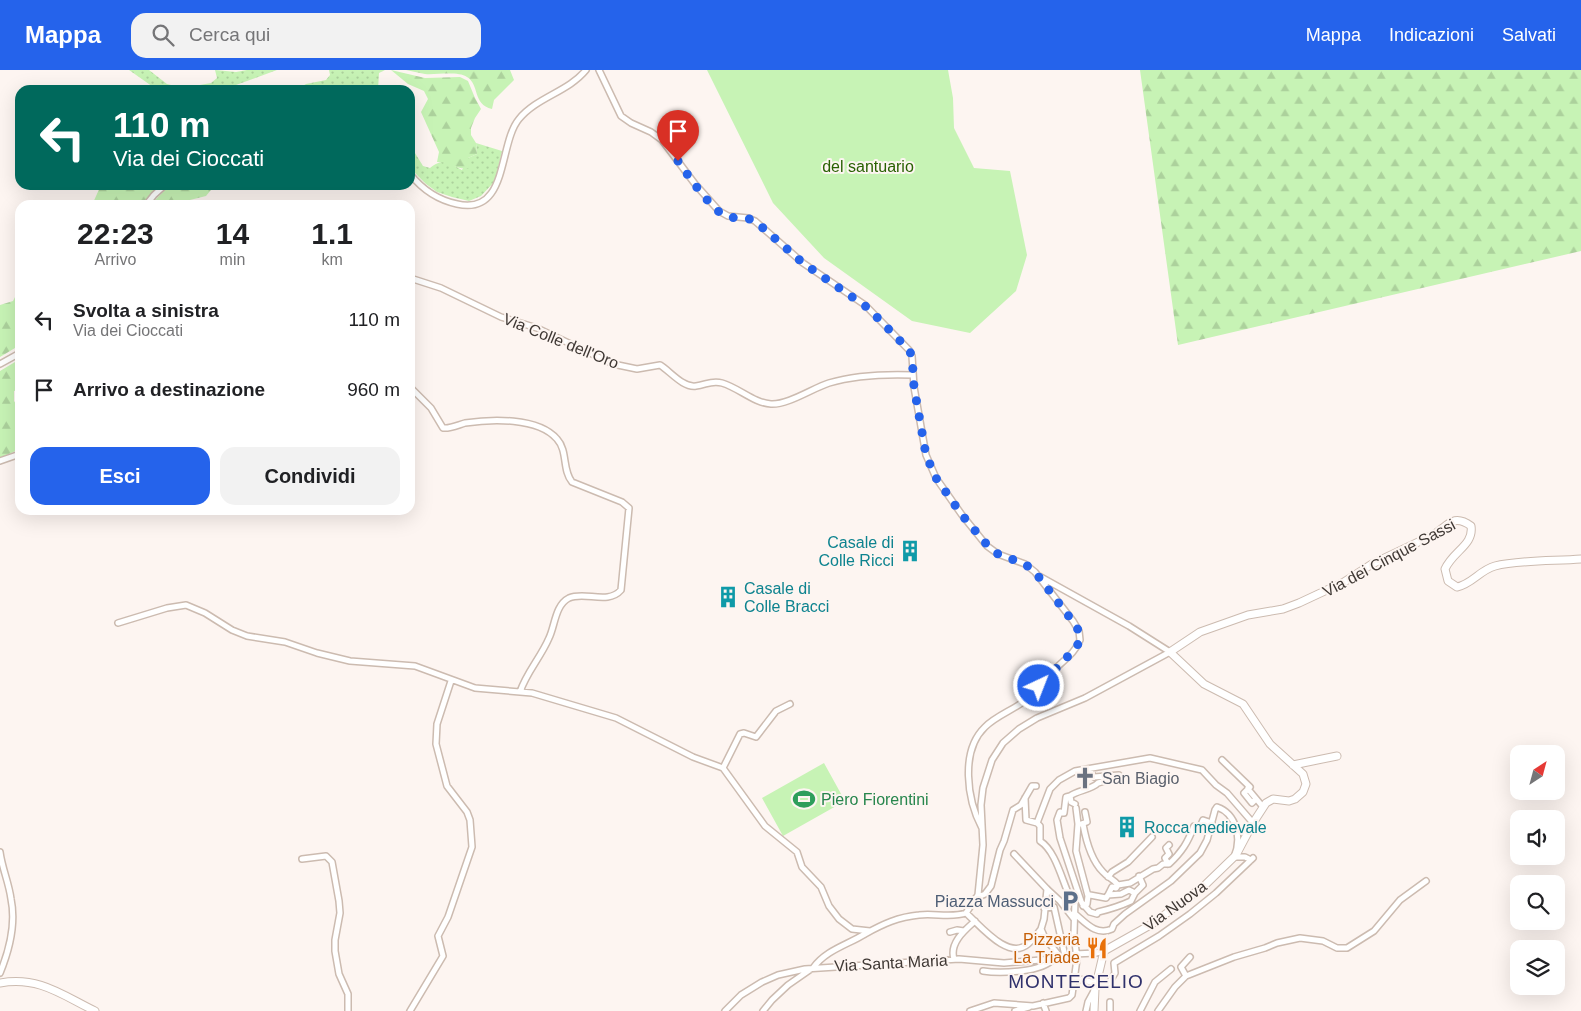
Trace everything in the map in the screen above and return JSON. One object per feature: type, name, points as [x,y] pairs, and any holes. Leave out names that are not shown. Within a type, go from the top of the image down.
[{"type":"street","points":[[415,179],[437,197],[450,202],[467,205],[481,201],[491,193],[498,183],[509,138],[518,120],[531,108],[574,82],[586,70]]},
{"type":"street","points":[[599,70],[621,116],[630,123],[652,132],[660,138],[692,181],[720,213],[755,221],[803,263],[868,308],[910,351],[926,455],[936,478],[962,515],[988,546],[998,554],[1025,564],[1037,574],[1130,626],[1170,652],[1206,685],[1243,704],[1270,744],[1300,770],[1306,778],[1306,784],[1303,792],[1293,800],[1273,799],[1263,807],[1248,789],[1250,787],[1222,760]]},
{"type":"street","points":[[150,200],[159,190]]},
{"type":"street","name":"Via Colle dell'Oro","points":[[415,280],[441,288],[466,302],[503,318],[537,328],[613,364],[635,369],[660,365],[691,386],[719,382],[770,404],[782,402],[842,380],[879,374],[913,375]]},
{"type":"street","points":[[0,364],[15,356]]},
{"type":"street","points":[[415,392],[432,410],[443,428],[447,429],[480,421],[498,420],[529,425],[548,432],[560,444],[568,476],[572,482],[624,502],[629,508],[621,590],[609,597],[575,597],[564,602],[556,615],[548,641],[529,672],[520,692]]},
{"type":"street","points":[[0,461],[15,456]]},
{"type":"street","name":"Via dei Cinque Sassi","points":[[1170,652],[1200,632],[1248,615],[1283,609],[1299,603],[1344,582],[1372,564],[1434,536],[1448,523],[1458,520],[1465,521],[1471,526],[1472,533],[1471,538],[1456,552],[1445,569],[1445,576],[1457,587],[1467,584],[1493,566],[1581,559]]},
{"type":"street","points":[[982,828],[975,812],[969,779],[970,758],[977,739],[988,724],[1030,696],[1076,648],[1080,640],[1079,631],[1073,620],[1037,574]]},
{"type":"street","points":[[118,623],[167,608],[185,605],[201,611],[227,628],[244,635],[287,643],[317,653],[348,660],[414,666],[451,681],[481,690],[540,695],[614,717],[693,757],[723,768],[765,826],[797,852],[802,867],[821,887],[829,907],[841,921],[852,929],[870,931]]},
{"type":"street","points":[[763,1011],[788,985],[818,962],[839,947],[886,922],[908,916],[932,914],[959,915],[966,913],[976,898],[983,845],[982,788],[992,760],[1003,743],[1019,728],[1037,718],[1085,698],[1170,652]]},
{"type":"street","points":[[410,1011],[443,956],[438,936],[448,916],[472,847],[470,820],[467,812],[447,786],[436,744],[437,724],[451,681]]},
{"type":"street","points":[[723,768],[740,734],[744,733],[756,737],[776,711],[790,704]]},
{"type":"street","points":[[1293,765],[1337,756]]},
{"type":"street","points":[[1037,823],[1050,789],[1059,780],[1078,770],[1150,758],[1202,770],[1216,785],[1227,793],[1253,823]]},
{"type":"street","points":[[1067,797],[1120,775],[1094,777],[1089,770],[1084,772],[1078,770]]},
{"type":"street","points":[[976,898],[983,896],[990,888],[1013,810],[1020,805],[1032,786],[1036,786]]},
{"type":"street","points":[[1024,797],[1026,799],[1026,820],[1037,823],[1040,826],[1040,841],[1046,845],[1051,853],[1068,894],[1090,912],[1097,914],[1098,912],[1114,910],[1130,901],[1135,893],[1144,885],[1139,876]]},
{"type":"street","points":[[1067,797],[1075,806],[1089,849],[1103,872],[1115,881],[1118,886]]},
{"type":"street","points":[[1067,797],[1064,812],[1060,812],[1057,820],[1061,844],[1080,902],[1074,913],[1074,934],[1070,956]]},
{"type":"street","points":[[1074,913],[1095,930],[1102,932],[1112,929],[1114,924],[1125,914],[1171,881],[1200,853],[1217,807],[1227,813],[1236,827],[1237,844],[1234,857],[1252,859],[1216,893],[1190,914],[1159,936],[1114,963],[1115,973],[1109,983],[1096,986],[1075,978]]},
{"type":"street","name":"Via Nuova","points":[[1104,951],[1152,924],[1205,885],[1234,857],[1263,807]]},
{"type":"street","points":[[1081,824],[1088,822],[1085,812]]},
{"type":"street","points":[[1108,895],[1112,887],[1116,888],[1130,883],[1153,868],[1168,864],[1180,854],[1192,834],[1194,826],[1200,827],[1203,820],[1212,823]]},
{"type":"street","points":[[1080,902],[1087,904],[1088,896],[1076,851],[1081,824]]},
{"type":"street","points":[[1108,877],[1112,872],[1128,862],[1152,837]]},
{"type":"street","points":[[1168,864],[1165,858],[1169,854],[1166,848],[1169,845]]},
{"type":"street","points":[[0,852],[12,908],[8,947],[0,973]]},
{"type":"street","points":[[1014,854],[1046,889],[1060,901],[1074,919]]},
{"type":"street","points":[[302,859],[326,856],[331,861],[340,908],[335,951],[339,974],[348,994],[348,1011]]},
{"type":"street","points":[[1158,1011],[1175,987],[1186,976],[1234,957],[1277,943],[1300,938],[1323,941],[1337,948],[1347,948],[1374,930],[1400,900],[1426,881]]},
{"type":"street","points":[[966,913],[1004,946],[1010,949],[1026,946],[1041,929],[1044,919],[1046,889]]},
{"type":"street","points":[[1088,896],[1106,898],[1108,895],[1121,894],[1129,890],[1135,893]]},
{"type":"street","points":[[1015,1010],[1070,998],[1072,995],[1075,978],[1054,907],[1054,904],[1060,901]]},
{"type":"street","points":[[1044,908],[1054,907]]},
{"type":"street","points":[[954,959],[954,948],[964,931],[975,920]]},
{"type":"street","points":[[1041,929],[1045,938],[1070,956]]},
{"type":"street","points":[[950,932],[964,931]]},
{"type":"street","points":[[1094,1011],[1096,986],[1104,951]]},
{"type":"street","name":"Via Santa Maria","points":[[725,1011],[746,992],[764,980],[812,968],[954,959],[1004,963],[1053,959],[1104,951]]},
{"type":"street","points":[[1186,976],[1181,967],[1190,957]]},
{"type":"street","points":[[984,971],[1002,973],[1028,969],[1047,964],[1053,959]]},
{"type":"street","points":[[1140,1011],[1155,982],[1171,969]]},
{"type":"street","points":[[0,983],[19,981],[40,984],[95,1011]]},
{"type":"street","points":[[1086,1011],[1096,986]]},
{"type":"street","points":[[1110,1002],[1110,1011]]},
{"type":"street","points":[[970,1011],[994,1003],[1033,1007]]},
{"type":"street","points":[[1043,1003],[1046,1011]]},
{"type":"green space","points":[[129,70],[149,70],[171,85],[150,85]]},
{"type":"green space","points":[[215,70],[236,72],[277,70],[236,85],[200,85],[211,83],[217,78]]},
{"type":"green space","points":[[329,70],[385,70],[379,73],[378,85],[304,85],[326,80],[330,75]]},
{"type":"green space","points":[[391,70],[425,78],[460,77],[468,81],[481,109],[471,128],[471,135],[476,143],[477,154],[468,158],[469,168],[465,169],[437,162],[439,152],[421,112],[428,99],[424,91],[415,87],[415,85],[408,84]]},
{"type":"green space","points":[[406,70],[510,70],[514,80],[494,100],[492,109],[481,103],[471,80],[463,75],[425,74]]},
{"type":"green space","name":"del santuario","points":[[707,70],[948,70],[953,98],[954,128],[974,168],[1010,171],[1027,255],[1016,291],[970,333],[912,321],[824,258],[773,203]]},
{"type":"green space","points":[[1140,70],[1581,70],[1581,251],[1178,345]]},
{"type":"green space","points":[[476,143],[502,151],[495,181],[481,196],[469,201],[437,192],[415,173],[415,153],[423,166],[430,168],[439,163],[446,162],[462,170],[468,158],[477,154]]},
{"type":"green space","points":[[99,190],[155,190],[146,200],[94,200]]},
{"type":"green space","points":[[165,190],[211,190],[206,196],[190,200],[155,200]]},
{"type":"green space","points":[[15,297],[15,348],[0,357],[0,305],[13,301]]},
{"type":"green space","points":[[15,362],[15,451],[0,458],[0,371]]},
{"type":"green space","name":"Piero Fiorentini","points":[[824,763],[845,801],[783,836],[762,798]]},
{"type":"place","name":"Casale di Colle Ricci","points":[[910,551]]},
{"type":"place","name":"Casale di Colle Bracci","points":[[728,597]]},
{"type":"place","name":"San Biagio","points":[[1085,778]]},
{"type":"place","name":"Piero Fiorentini","points":[[804,799]]},
{"type":"place","name":"Rocca medievale","points":[[1127,827]]},
{"type":"place","name":"Piazza Massucci","points":[[1070,901]]},
{"type":"place","name":"Pizzeria La Triade","points":[[1097,948]]},
{"type":"district","name":"MONTECELIO","points":[[1076,981]]},
{"type":"route","points":[[678,161],[692,181],[720,213],[755,221],[812,270],[858,299],[910,351],[914,387],[926,455],[936,478],[985,544],[996,552],[1025,564],[1033,570],[1076,624],[1079,631],[1080,640],[1077,647],[1039,686]]}]
